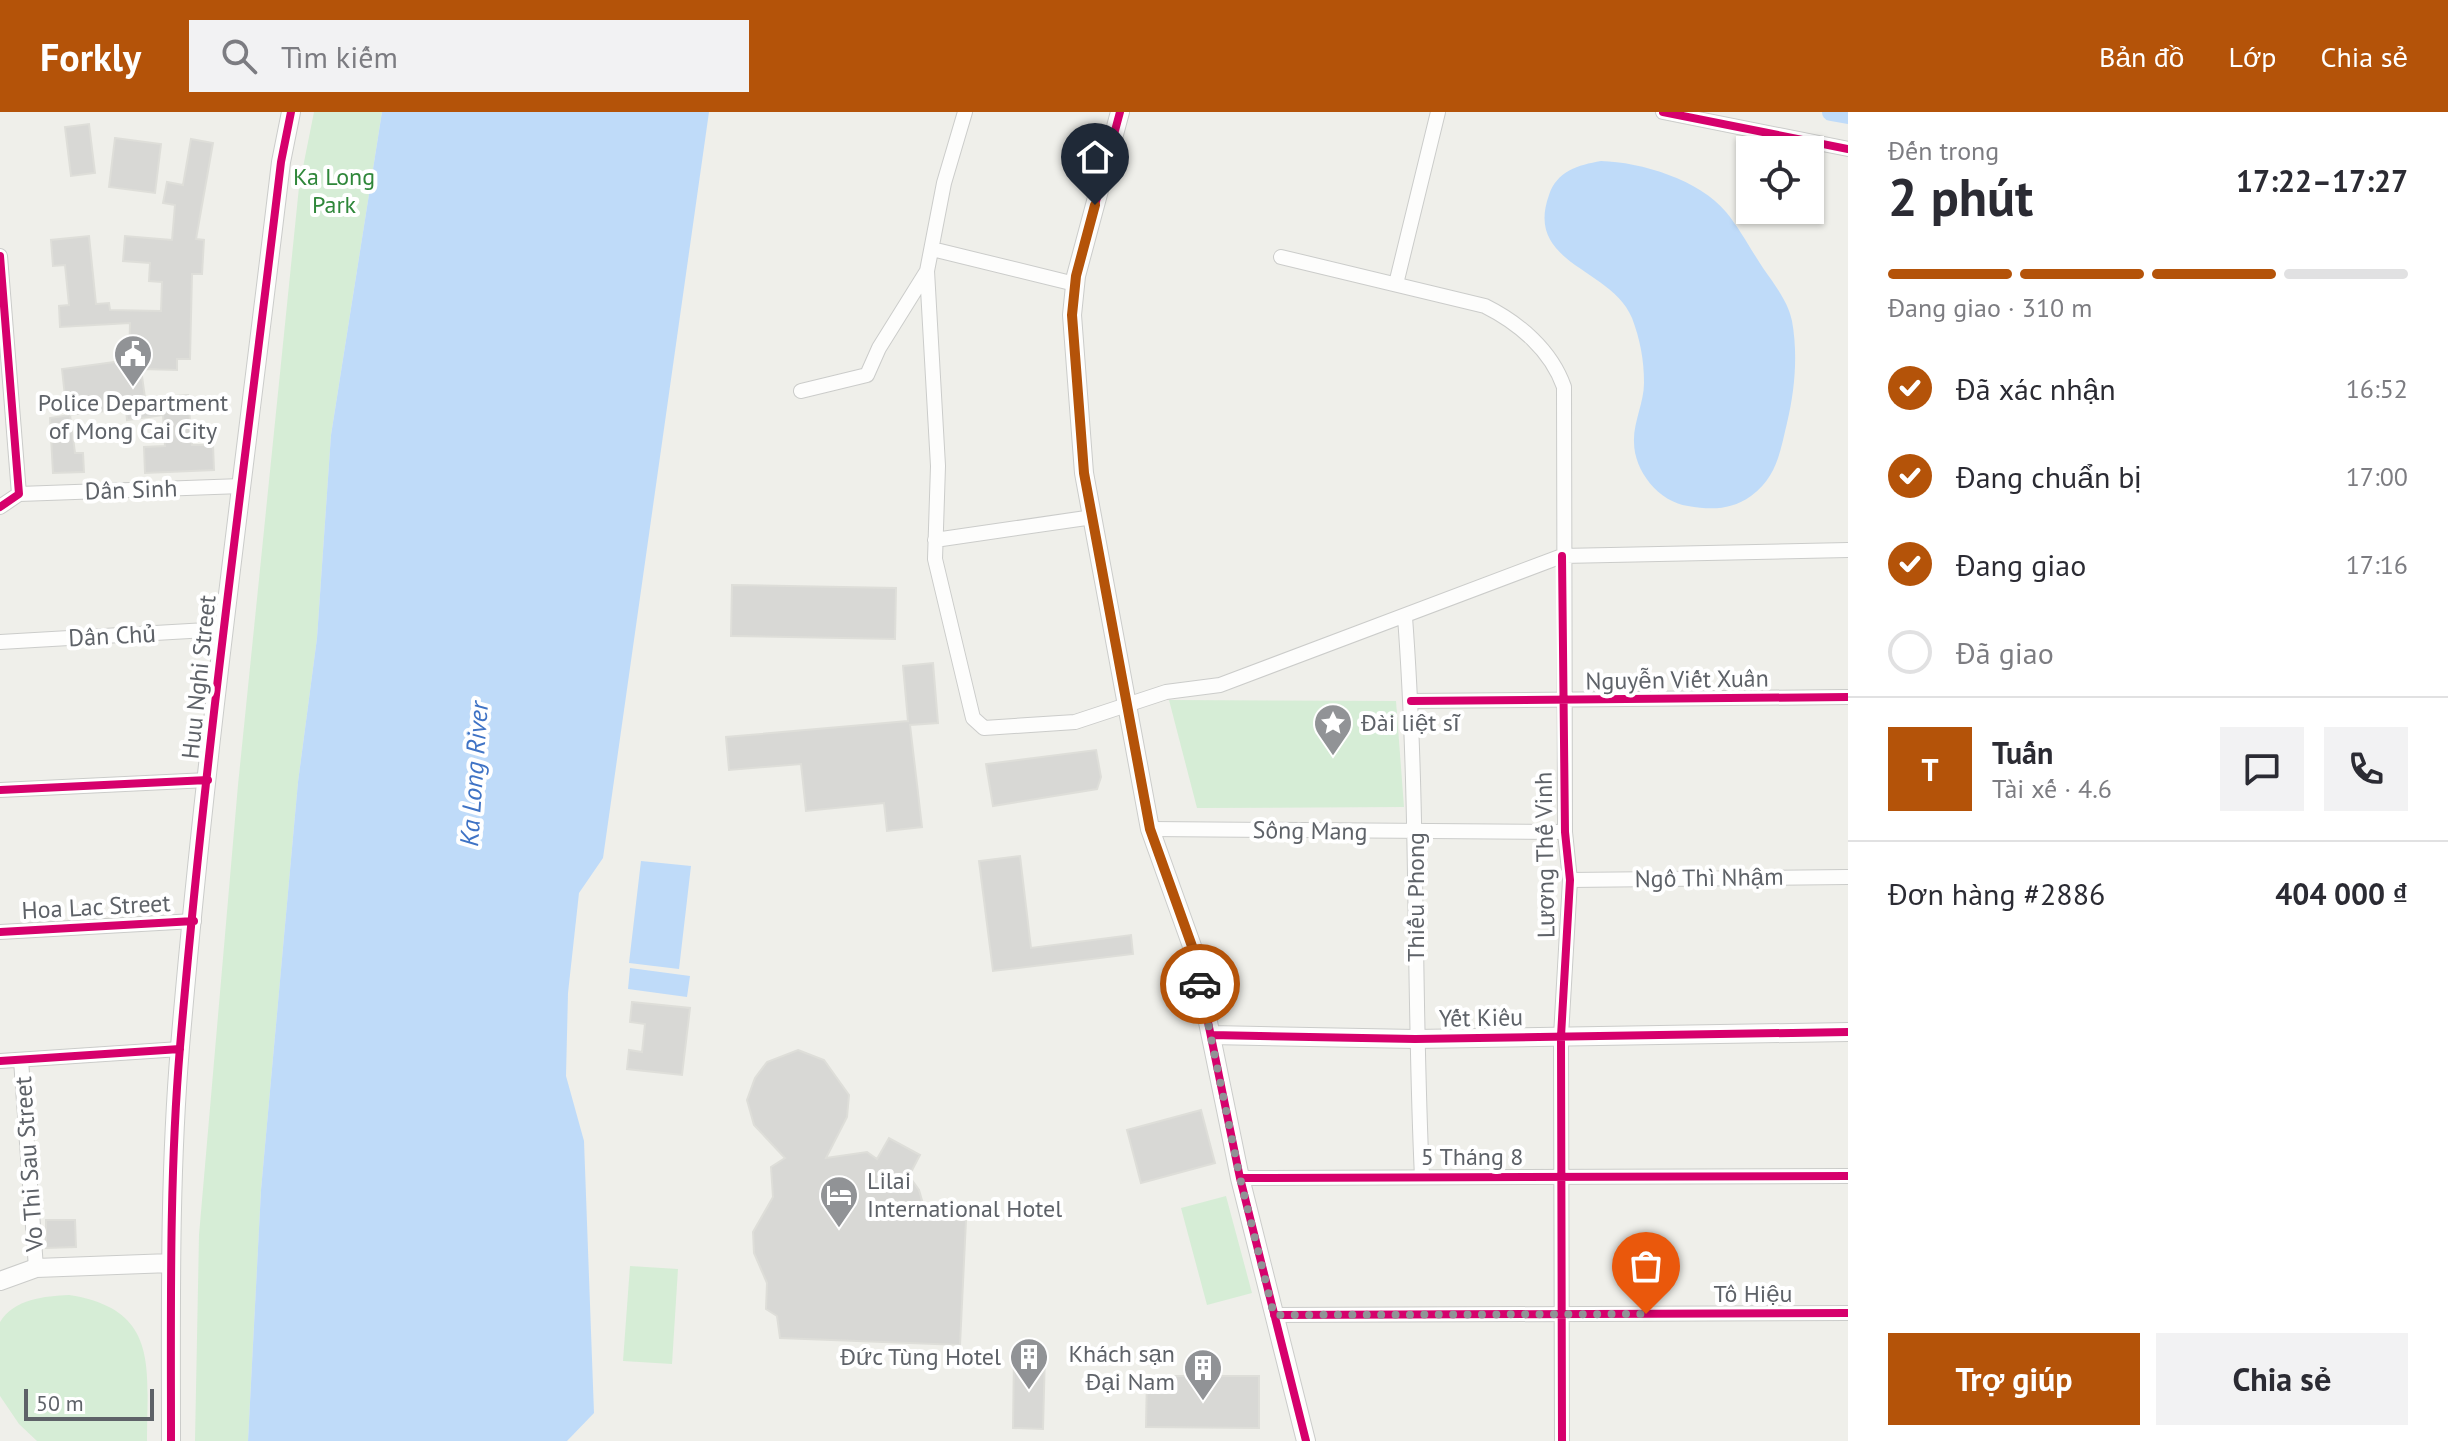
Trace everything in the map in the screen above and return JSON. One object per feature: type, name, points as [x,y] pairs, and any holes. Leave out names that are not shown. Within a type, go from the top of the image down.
[{"type":"street","name":"Huu Nghi Street","points":[[171,1441],[171,1263],[180,1049],[224,629],[281,162],[291,112]]},
{"type":"street","points":[[965,112],[944,183],[927,271],[938,466],[935,559],[973,718],[984,728],[1075,722],[1166,692],[1220,685],[1562,556],[1848,550]]},
{"type":"street","points":[[1120,112],[1075,284],[1072,315],[1084,473],[1150,829],[1193,949],[1240,1178],[1306,1441]]},
{"type":"street","points":[[1396,284],[1438,112]]},
{"type":"street","points":[[1663,112],[1848,149]]},
{"type":"street","points":[[932,249],[1075,284]]},
{"type":"street","points":[[0,256],[19,494],[0,507]]},
{"type":"street","name":"Lương Thế Vinh","points":[[1281,257],[1485,306],[1512,319],[1556,365],[1564,387],[1563,702],[1565,832],[1570,880],[1561,1036],[1559,1314],[1562,1441]]},
{"type":"street","points":[[801,391],[867,375],[879,348],[927,271]]},
{"type":"street","name":"Dân Sinh","points":[[19,494],[242,486]]},
{"type":"street","points":[[935,540],[1093,517]]},
{"type":"street","name":"Thiếu Phong","points":[[1405,617],[1416,832],[1415,1039],[1422,1177]]},
{"type":"street","name":"Dân Chủ","points":[[0,642],[224,629]]},
{"type":"street","name":"Nguyễn Viết Xuân","points":[[1411,701],[1848,697]]},
{"type":"street","points":[[0,790],[208,780]]},
{"type":"street","name":"Sông Mang","points":[[1150,829],[1565,832]]},
{"type":"street","name":"Ngô Thì Nhậm","points":[[1570,880],[1848,877]]},
{"type":"street","name":"Hoa Lac Street","points":[[0,932],[194,921]]},
{"type":"street","name":"Yết Kiêu","points":[[1211,1035],[1415,1039],[1848,1032]]},
{"type":"street","points":[[0,1061],[180,1049]]},
{"type":"street","name":"Vo Thi Sau Street","points":[[21,1060],[36,1268]]},
{"type":"street","name":"5 Tháng 8","points":[[1240,1178],[1848,1176]]},
{"type":"street","points":[[0,1281],[36,1268],[171,1263]]},
{"type":"street","name":"Tô Hiệu","points":[[1274,1315],[1848,1313]]},
{"type":"green space","name":"Ka Long Park","points":[[314,112],[382,112],[331,435],[317,638],[298,782],[261,1190],[248,1441],[195,1441],[199,1235],[238,785],[299,187]]},
{"type":"green space","points":[[1169,700],[1396,701],[1404,807],[1197,808]]},
{"type":"green space","points":[[1226,1196],[1252,1293],[1207,1305],[1181,1208]]},
{"type":"green space","points":[[630,1266],[678,1269],[672,1364],[623,1361]]},
{"type":"green space","points":[[69,1295],[98,1302],[120,1313],[134,1328],[146,1366],[147,1441],[37,1441],[19,1424],[0,1396],[0,1322],[13,1308],[22,1304],[40,1298]]},
{"type":"water","name":"Ka Long River","points":[[382,112],[709,112],[603,858],[579,893],[568,993],[566,1076],[584,1141],[594,1413],[567,1441],[248,1441],[261,1190],[298,782],[317,638],[331,435]]},
{"type":"water","points":[[1601,161],[1634,165],[1669,175],[1715,201],[1736,225],[1787,307],[1794,334],[1795,372],[1782,444],[1767,481],[1751,496],[1736,504],[1713,508],[1677,503],[1658,492],[1643,474],[1634,442],[1644,390],[1643,366],[1632,318],[1607,287],[1573,264],[1548,237],[1545,218],[1549,195],[1557,180],[1569,170]]},
{"type":"water","points":[[641,861],[691,866],[679,969],[629,963]]},
{"type":"water","points":[[630,968],[690,976],[687,997],[628,989]]},
{"type":"building","points":[[89,124],[95,173],[71,176],[65,127]]},
{"type":"building","points":[[115,138],[161,144],[155,193],[109,187]]},
{"type":"building","points":[[191,139],[213,143],[196,239],[204,240],[202,274],[192,274],[190,359],[177,359],[177,370],[141,369],[145,398],[188,395],[192,445],[213,445],[214,470],[145,473],[144,447],[165,446],[163,415],[127,420],[126,409],[67,415],[62,369],[129,360],[130,323],[60,327],[59,306],[69,305],[65,265],[53,266],[51,240],[89,236],[96,304],[109,303],[110,310],[161,311],[162,282],[149,281],[150,263],[123,261],[125,236],[172,240],[175,205],[163,203],[167,182],[183,185]]},
{"type":"building","points":[[70,415],[75,453],[83,453],[84,472],[53,473],[50,418]]},
{"type":"building","points":[[732,585],[896,588],[895,639],[731,636]]},
{"type":"building","points":[[933,663],[938,723],[910,725],[922,827],[887,831],[884,803],[806,811],[801,764],[729,770],[726,737],[908,721],[903,666]]},
{"type":"building","points":[[1096,750],[1101,777],[1097,789],[993,806],[986,764]]},
{"type":"building","points":[[1020,856],[1031,948],[1131,935],[1133,954],[993,971],[979,861]]},
{"type":"building","points":[[632,1002],[690,1008],[682,1075],[627,1069],[629,1050],[642,1052],[645,1024],[630,1022]]},
{"type":"building","points":[[798,1050],[824,1060],[849,1095],[847,1117],[826,1158],[867,1152],[877,1159],[889,1138],[920,1155],[909,1176],[919,1190],[927,1218],[966,1220],[960,1345],[780,1338],[777,1316],[766,1309],[767,1283],[754,1253],[753,1232],[773,1197],[771,1167],[785,1158],[754,1125],[747,1100],[755,1078],[767,1062]]},
{"type":"building","points":[[1201,1110],[1215,1163],[1141,1183],[1127,1130]]},
{"type":"building","points":[[46,1220],[75,1220],[76,1247],[46,1248]]},
{"type":"building","name":"Đức Tùng Hotel","points":[[1014,1353],[1045,1353],[1043,1429],[1013,1428]]},
{"type":"building","name":"Khách sạn Đại Nam","points":[[1147,1376],[1259,1376],[1259,1428],[1146,1427]]},
{"type":"waterway","points":[[1831,112],[1848,115]]},
{"type":"cycle path","points":[[171,1441],[172,1195],[176,1096],[190,936],[281,162],[291,112]]},
{"type":"cycle path","points":[[1120,112],[1076,276],[1072,315],[1084,473],[1150,829],[1193,949],[1240,1178],[1306,1441]]},
{"type":"cycle path","points":[[1663,112],[1848,149]]},
{"type":"cycle path","points":[[0,256],[19,494],[0,507]]},
{"type":"cycle path","points":[[1562,556],[1565,832],[1570,880],[1561,1036],[1562,1441]]},
{"type":"cycle path","points":[[1411,701],[1848,697]]},
{"type":"cycle path","points":[[0,790],[208,780]]},
{"type":"cycle path","points":[[0,932],[194,921]]},
{"type":"cycle path","points":[[1211,1035],[1415,1039],[1848,1032]]},
{"type":"cycle path","points":[[0,1061],[180,1049]]},
{"type":"cycle path","points":[[1240,1178],[1848,1176]]},
{"type":"cycle path","points":[[1274,1315],[1848,1313]]},
{"type":"way so far","points":[[1200,984],[1240,1178],[1274,1315],[1646,1314]]},
{"type":"place","name":"Police Department of Mong Cai City","points":[[133,388]]},
{"type":"place","name":"Đài liệt sĩ","points":[[1333,757]]},
{"type":"place","name":"Lilai International Hotel","points":[[839,1229]]},
{"type":"place","name":"Đức Tùng Hotel","points":[[1029,1391]]},
{"type":"place","name":"Khách sạn Đại Nam","points":[[1203,1402]]},
{"type":"route","points":[[1095,205],[1076,276],[1072,315],[1084,473],[1150,829],[1193,949],[1200,984]]}]
